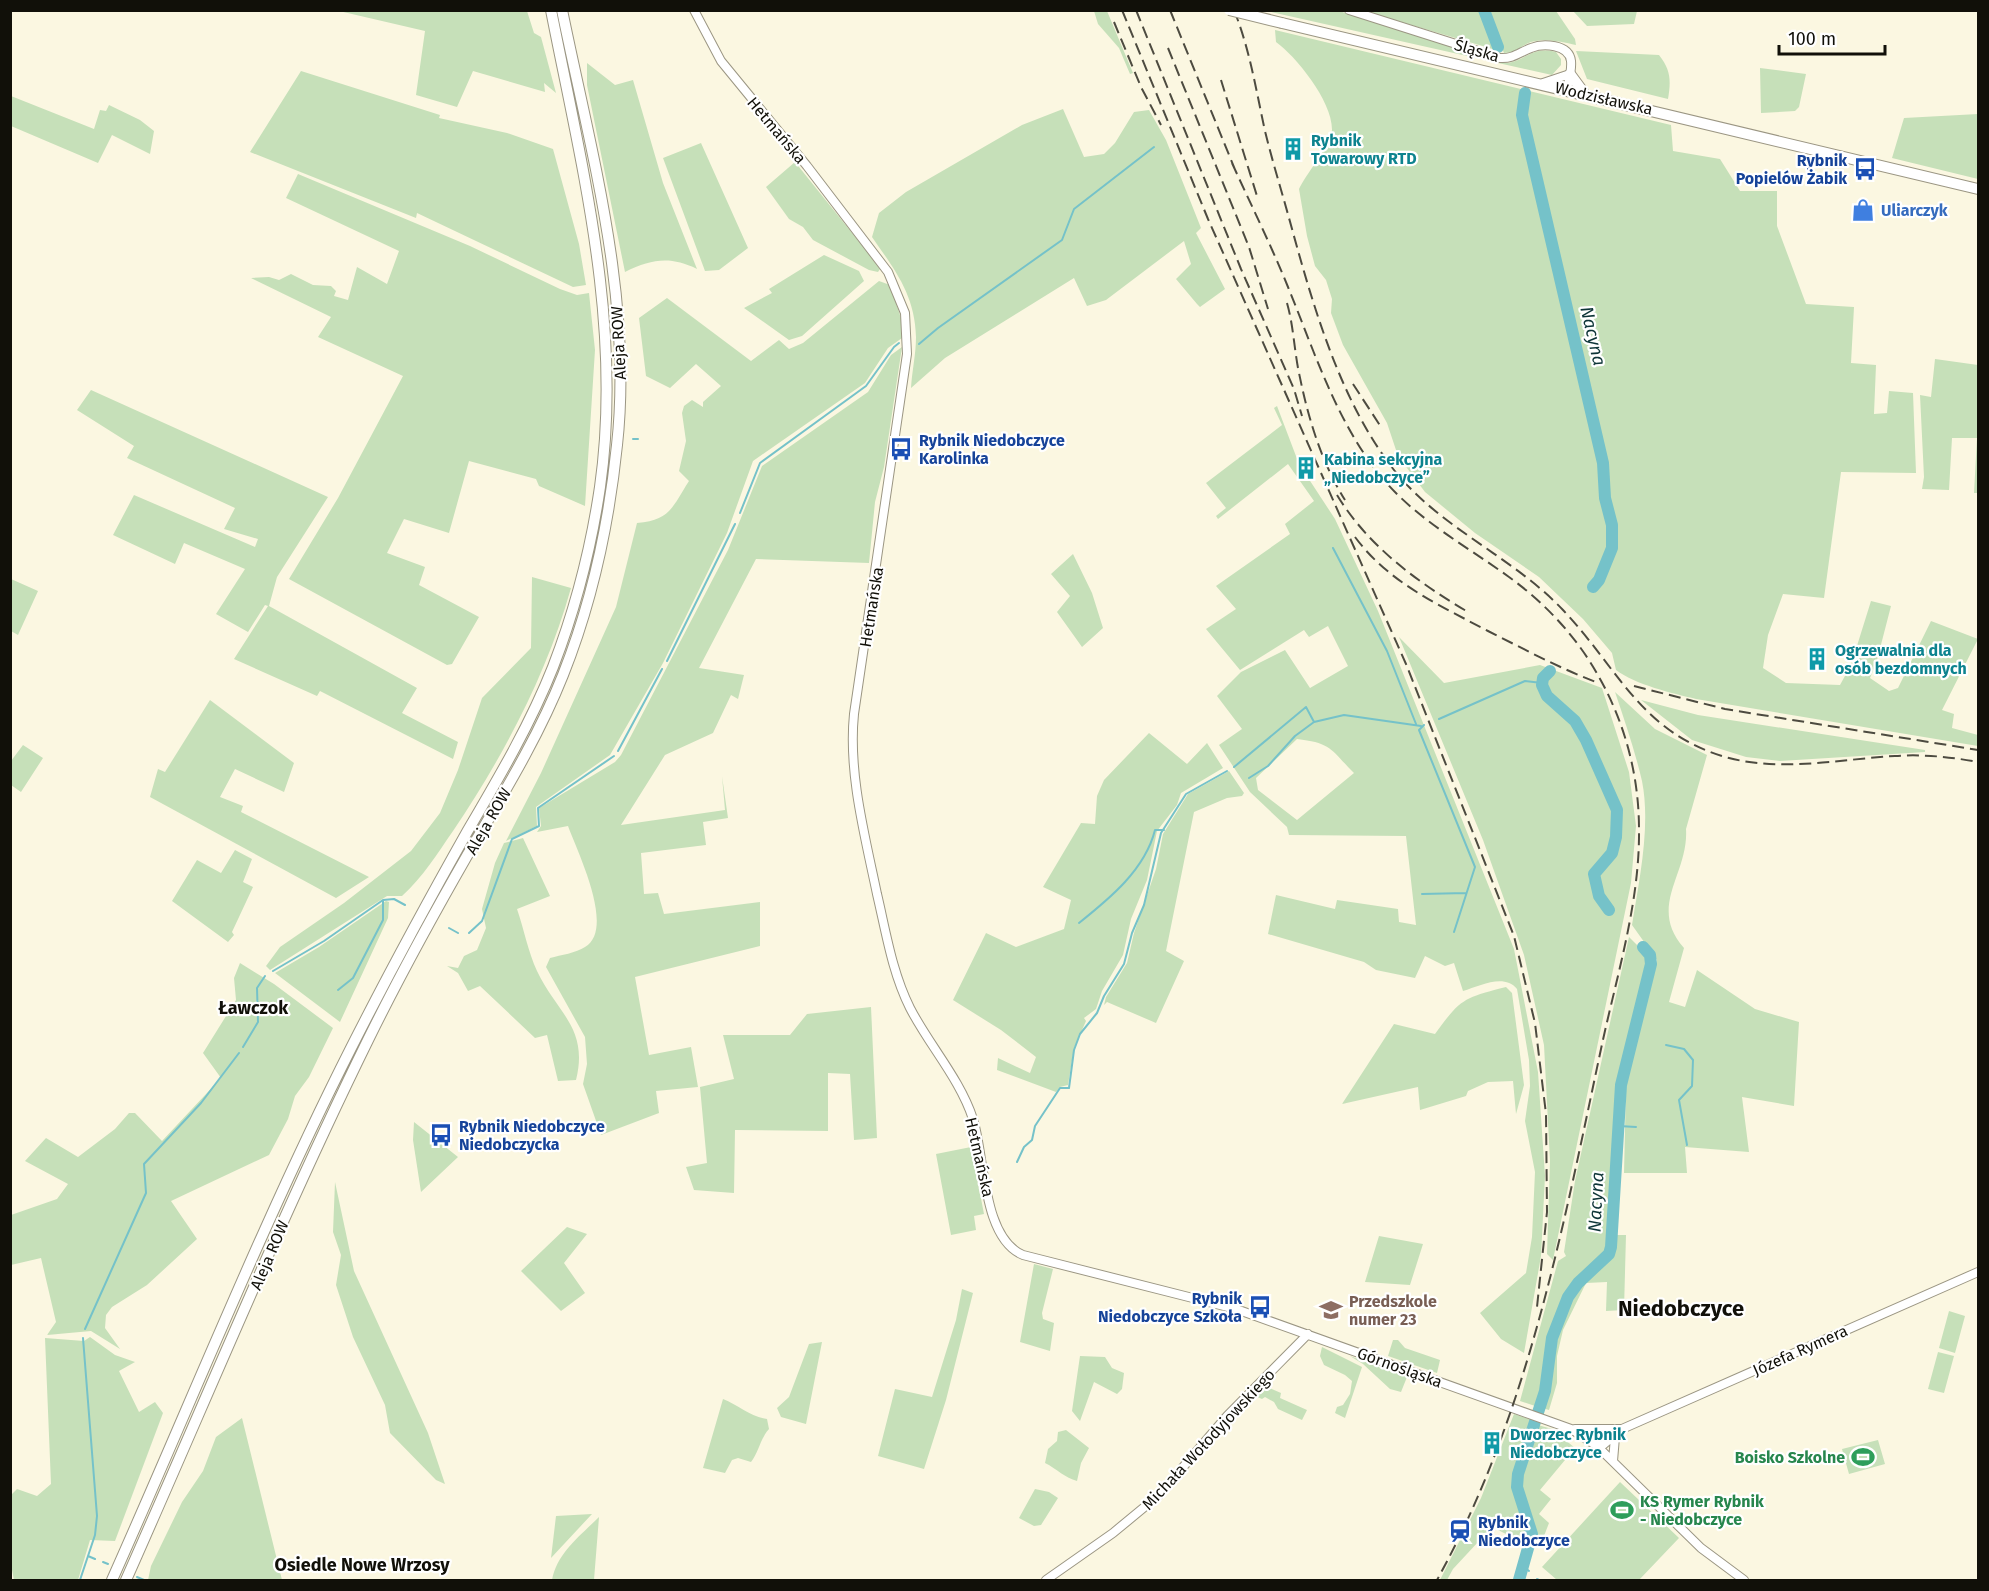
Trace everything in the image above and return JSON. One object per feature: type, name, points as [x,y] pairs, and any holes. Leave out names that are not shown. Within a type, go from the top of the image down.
[{"type":"main road","name":"Aleja ROW","points":[[112,1581],[231,1309],[349,1051],[525,727],[552,670],[589,549],[605,436],[607,377],[604,307],[594,233],[552,10]]},
{"type":"main road","name":"Aleja ROW","points":[[126,1581],[304,1173],[368,1040],[545,717],[575,643],[602,542],[618,441],[618,318],[603,212],[562,10]]},
{"type":"main road","name":"Wodzisławska","points":[[1229,10],[1543,83],[1978,189]]},
{"type":"main road","points":[[1569,74],[1584,93]]},
{"type":"street","name":"Hetmańska","points":[[694,10],[721,61],[807,166],[888,272],[905,313],[907,354],[854,714],[855,760],[866,840],[894,968],[911,1009],[973,1118],[993,1214],[1006,1244]]},
{"type":"street","name":"Śląska","points":[[1349,10],[1500,58],[1513,57],[1538,46],[1559,48],[1570,57],[1567,89]]},
{"type":"street","points":[[1543,83],[1569,74]]},
{"type":"street","name":"Górnośląska","points":[[1006,1244],[1023,1255],[1219,1304],[1521,1409],[1572,1429],[1613,1461],[1701,1548],[1744,1581]]},
{"type":"street","name":"Józefa Rymera","points":[[1611,1433],[1978,1272]]},
{"type":"street","name":"Michała Wołodyjowskiego","points":[[1046,1581],[1113,1533],[1159,1495],[1219,1424],[1308,1334]]},
{"type":"street","points":[[1572,1429],[1611,1433]]},
{"type":"street","points":[[1596,1446],[1611,1433]]},
{"type":"street","points":[[1611,1433],[1613,1461]]},
{"type":"green space","points":[[339,11],[527,11],[534,33],[541,37],[556,93],[544,83],[545,92],[473,71],[457,107],[416,95],[425,31]]},
{"type":"green space","points":[[1094,11],[1107,11],[1133,73],[1130,74],[1119,48],[1098,24]]},
{"type":"green space","points":[[1267,11],[1339,11],[1508,63],[1536,52],[1556,52],[1561,59],[1561,65],[1552,75]]},
{"type":"green space","points":[[1364,11],[1481,11],[1486,18],[1496,50]]},
{"type":"green space","points":[[1487,11],[1556,11],[1575,39],[1576,45],[1542,40],[1504,53]]},
{"type":"green space","points":[[1573,11],[1637,11],[1634,24],[1587,26]]},
{"type":"green space","points":[[1275,30],[1671,125],[1673,151],[1720,159],[1740,191],[1777,191],[1777,226],[1806,304],[1854,307],[1851,363],[1876,365],[1874,414],[1887,413],[1889,391],[1913,393],[1916,473],[1841,472],[1824,598],[1783,594],[1768,635],[1763,668],[1786,683],[1840,685],[1851,665],[1871,601],[1891,606],[1876,664],[1870,678],[1889,691],[1898,688],[1931,621],[1978,639],[1942,710],[1954,714],[1952,728],[1978,735],[1978,746],[1696,699],[1634,680],[1616,670],[1612,653],[1583,619],[1539,577],[1475,533],[1425,492],[1398,456],[1387,423],[1343,345],[1331,313],[1332,299],[1326,280],[1315,266],[1299,189],[1329,142],[1332,125],[1323,99],[1305,71],[1276,42]]},
{"type":"green space","points":[[1576,51],[1659,55],[1669,76],[1668,99],[1587,79]]},
{"type":"green space","points":[[587,63],[615,85],[633,80],[663,183],[697,269],[678,262],[661,261],[644,264],[625,272],[587,85]]},
{"type":"green space","points":[[1760,68],[1806,74],[1799,107],[1795,111],[1761,113]]},
{"type":"green space","points":[[301,71],[440,115],[439,118],[507,133],[553,149],[579,244],[586,285],[573,287],[417,213],[416,218],[250,152]]},
{"type":"green space","points":[[11,96],[94,129],[100,110],[106,111],[109,105],[140,120],[154,131],[150,154],[112,135],[98,163],[11,126]]},
{"type":"green space","points":[[1063,109],[1084,157],[1104,154],[1115,143],[1134,112],[1149,110],[1166,140],[1201,228],[1196,233],[1225,289],[1200,307],[1197,304],[1176,279],[1191,264],[1184,241],[1106,300],[1087,306],[1074,278],[945,358],[911,388],[916,343],[915,322],[902,283],[872,237],[879,213],[906,192],[1022,125]]},
{"type":"green space","points":[[1978,114],[1978,179],[1892,158],[1904,118]]},
{"type":"green space","points":[[701,143],[748,248],[719,270],[705,271],[663,158]]},
{"type":"green space","points":[[795,162],[873,259],[880,269],[878,272],[869,270],[813,240],[803,227],[789,219],[766,187]]},
{"type":"green space","points":[[298,174],[470,246],[560,289],[577,295],[589,293],[595,350],[585,506],[539,486],[536,479],[469,461],[449,533],[404,519],[387,553],[425,567],[419,585],[479,617],[452,664],[447,665],[289,579],[338,498],[403,376],[318,337],[331,317],[251,278],[269,277],[279,280],[291,274],[313,285],[331,286],[336,291],[334,296],[348,300],[357,267],[387,284],[399,251],[286,198]]},
{"type":"green space","points":[[824,255],[859,271],[864,281],[802,336],[789,340],[744,308],[772,293],[769,289]]},
{"type":"green space","points":[[879,281],[890,285],[902,321],[902,338],[888,348],[865,383],[753,461],[727,533],[663,663],[610,755],[536,807],[537,826],[506,841],[541,773],[616,607],[637,523],[657,519],[669,511],[689,481],[679,471],[686,441],[682,413],[684,406],[692,400],[703,407],[703,402],[721,386],[696,364],[670,388],[646,376],[639,318],[667,298],[751,361],[779,340],[789,349],[803,343]]},
{"type":"green space","points":[[902,347],[884,467],[875,502],[869,563],[756,559],[699,668],[744,675],[738,699],[731,695],[713,733],[665,755],[621,825],[725,810],[722,776],[728,818],[703,822],[706,845],[641,853],[644,894],[658,893],[664,914],[760,902],[760,946],[635,977],[649,1055],[691,1047],[698,1087],[656,1091],[659,1113],[601,1135],[583,1084],[587,1064],[585,1037],[546,967],[550,958],[581,949],[594,938],[597,924],[596,907],[586,871],[568,826],[537,832],[541,826],[539,808],[615,762],[621,755],[728,550],[762,466],[868,392],[891,355]]},
{"type":"green space","points":[[1935,359],[1978,365],[1978,493],[1974,493],[1977,438],[1952,438],[1949,490],[1922,489],[1924,477],[1920,395],[1931,397]]},
{"type":"green space","points":[[91,390],[328,497],[277,577],[269,606],[417,688],[402,713],[458,742],[453,759],[320,691],[317,696],[234,659],[268,606],[265,605],[248,632],[216,614],[245,569],[184,543],[175,564],[113,535],[134,495],[255,547],[258,539],[224,529],[235,508],[127,458],[134,446],[77,410]]},
{"type":"green space","points":[[1277,406],[1299,464],[1335,519],[1378,611],[1514,949],[1538,1072],[1545,1176],[1541,1256],[1524,1353],[1501,1339],[1480,1313],[1526,1273],[1532,1237],[1535,1172],[1525,1121],[1530,1086],[1529,1060],[1517,989],[1512,984],[1499,981],[1463,991],[1454,963],[1445,966],[1425,956],[1415,978],[1376,970],[1364,962],[1268,934],[1276,895],[1335,909],[1337,900],[1398,909],[1399,922],[1416,925],[1406,836],[1289,835],[1287,827],[1250,792],[1219,745],[1242,729],[1217,696],[1241,672],[1285,650],[1310,688],[1348,666],[1328,626],[1309,637],[1304,630],[1240,670],[1206,629],[1236,609],[1216,586],[1290,534],[1285,524],[1314,501],[1288,464],[1218,519],[1216,516],[1226,508],[1206,483],[1282,425],[1274,408]],"holes":[[[1297,739],[1330,749],[1354,773],[1297,820],[1258,790],[1256,778]]]},
{"type":"green space","points":[[1073,554],[1092,593],[1103,628],[1082,647],[1057,612],[1070,596],[1051,574]]},
{"type":"green space","points":[[532,577],[571,588],[549,652],[522,714],[489,774],[453,831],[423,873],[402,896],[387,896],[270,970],[266,966],[280,947],[344,903],[411,851],[440,813],[458,770],[482,698],[531,648]]},
{"type":"green space","points":[[11,579],[38,591],[18,635],[11,631]]},
{"type":"green space","points":[[1399,637],[1444,683],[1540,665],[1602,688],[1629,772],[1636,826],[1631,883],[1553,1260],[1547,1254],[1550,1161],[1544,1045],[1524,955],[1483,840]]},
{"type":"green space","points":[[1615,692],[1655,729],[1707,755],[1686,829],[1682,861],[1669,904],[1669,918],[1674,933],[1684,948],[1669,1002],[1685,1007],[1697,970],[1755,1009],[1799,1022],[1794,1106],[1742,1097],[1749,1152],[1685,1147],[1687,1173],[1624,1173],[1626,1086],[1657,960],[1632,925],[1645,835],[1644,798],[1636,759]]},
{"type":"green space","points":[[210,700],[294,763],[284,792],[235,769],[220,797],[243,806],[241,812],[369,877],[336,898],[150,797],[158,769],[165,772]]},
{"type":"green space","points":[[1641,700],[1698,715],[1925,750],[1925,752],[1780,761],[1746,757],[1692,740]]},
{"type":"green space","points":[[1149,733],[1187,764],[1207,743],[1223,768],[1181,793],[1177,805],[1157,831],[1147,880],[1131,919],[1123,955],[1102,991],[1096,1009],[1084,1018],[1086,1021],[1074,1048],[1068,1085],[1060,1087],[1056,1092],[997,1070],[998,1058],[1030,1073],[1036,1057],[1001,1030],[953,1000],[986,933],[1016,947],[1064,929],[1071,900],[1043,887],[1081,823],[1095,824],[1097,796],[1104,780]]},
{"type":"green space","points":[[23,745],[43,758],[21,792],[11,785],[11,761]]},
{"type":"green space","points":[[1229,771],[1244,793],[1242,796],[1227,798],[1194,812],[1166,951],[1184,961],[1156,1023],[1107,1002],[1104,1005],[1106,997],[1127,963],[1134,933],[1156,869],[1163,834],[1188,794]]},
{"type":"green space","points":[[523,838],[550,896],[517,909],[537,971],[575,1034],[579,1062],[576,1080],[558,1081],[547,1035],[535,1038],[480,986],[468,991],[458,973],[447,966],[458,968],[464,956],[477,950],[486,928],[482,909],[495,863],[504,843]]},
{"type":"green space","points":[[235,850],[252,859],[243,882],[253,887],[232,932],[234,935],[228,942],[172,901],[197,860],[221,873]]},
{"type":"green space","points":[[386,901],[389,902],[388,918],[340,1022],[275,973],[319,947]]},
{"type":"green space","points":[[1629,937],[1647,955],[1648,964],[1618,1088],[1607,1251],[1578,1277],[1562,1299],[1552,1329],[1538,1407],[1520,1401],[1558,1261],[1566,1256],[1564,1252],[1575,1181]]},
{"type":"green space","points":[[240,963],[274,984],[333,1028],[309,1077],[295,1096],[288,1119],[269,1155],[171,1201],[197,1239],[147,1285],[112,1307],[106,1315],[105,1328],[120,1349],[91,1331],[47,1335],[56,1322],[41,1258],[11,1265],[11,1215],[57,1199],[68,1184],[25,1161],[46,1138],[78,1157],[115,1129],[129,1113],[135,1113],[162,1141],[221,1078],[203,1053],[236,1000],[234,978]]},
{"type":"green space","points":[[1506,987],[1512,993],[1524,1085],[1516,1114],[1513,1081],[1488,1082],[1468,1091],[1466,1096],[1420,1110],[1418,1087],[1342,1104],[1394,1024],[1435,1034],[1451,1013],[1464,1001]]},
{"type":"green space","points":[[871,1007],[877,1138],[854,1140],[850,1074],[828,1073],[828,1131],[735,1130],[734,1193],[694,1190],[686,1167],[707,1163],[700,1087],[734,1079],[723,1035],[790,1035],[807,1014]]},
{"type":"green space","points":[[414,1122],[458,1157],[421,1192],[413,1140]]},
{"type":"green space","points":[[971,1147],[984,1214],[974,1216],[976,1230],[951,1235],[936,1154]]},
{"type":"green space","points":[[335,1182],[354,1271],[428,1433],[445,1484],[436,1480],[390,1433],[385,1405],[353,1337],[336,1285],[341,1255],[333,1232]]},
{"type":"green space","points":[[567,1227],[587,1234],[564,1263],[585,1293],[561,1311],[521,1271]]},
{"type":"green space","points":[[1614,1235],[1626,1235],[1624,1310],[1606,1311],[1607,1282],[1586,1283],[1563,1330],[1557,1356],[1557,1383],[1549,1410],[1542,1408],[1560,1320],[1579,1284],[1605,1261],[1613,1246]]},
{"type":"green space","points":[[1379,1236],[1423,1244],[1410,1285],[1365,1282]]},
{"type":"green space","points":[[1034,1264],[1053,1269],[1042,1313],[1043,1319],[1054,1323],[1050,1351],[1020,1342]]},
{"type":"green space","points":[[962,1289],[973,1293],[946,1400],[924,1469],[878,1456],[895,1389],[932,1397],[956,1320]]},
{"type":"green space","points":[[1949,1311],[1965,1316],[1955,1353],[1939,1348]]},
{"type":"green space","points":[[90,1337],[115,1355],[135,1362],[119,1371],[139,1412],[155,1402],[163,1413],[115,1541],[90,1540],[78,1580],[14,1580],[10,1560],[11,1495],[17,1489],[37,1496],[51,1484],[45,1338],[84,1341]]},
{"type":"green space","points":[[1393,1340],[1398,1340],[1405,1348],[1440,1360],[1437,1373],[1388,1356]]},
{"type":"green space","points":[[822,1342],[806,1424],[781,1417],[777,1408],[789,1397],[809,1344]]},
{"type":"green space","points":[[1322,1347],[1362,1367],[1345,1418],[1335,1413],[1337,1407],[1343,1405],[1350,1394],[1352,1381],[1324,1365],[1320,1356]]},
{"type":"green space","points":[[1938,1352],[1954,1356],[1944,1393],[1928,1389]]},
{"type":"green space","points":[[1080,1356],[1105,1357],[1112,1368],[1124,1373],[1122,1389],[1117,1394],[1094,1382],[1080,1421],[1072,1411]]},
{"type":"green space","points":[[1350,1356],[1407,1377],[1401,1392],[1390,1389],[1363,1364]]},
{"type":"green space","points":[[1265,1386],[1281,1393],[1280,1398],[1307,1410],[1302,1420],[1278,1409],[1274,1402],[1265,1397],[1262,1399],[1255,1396]]},
{"type":"green space","points":[[723,1399],[755,1416],[767,1419],[769,1429],[751,1462],[738,1458],[732,1460],[725,1473],[703,1468]]},
{"type":"green space","points":[[1514,1414],[1532,1420],[1517,1460],[1514,1477],[1515,1491],[1527,1535],[1514,1538],[1492,1527],[1453,1569],[1447,1580],[1440,1580],[1481,1498]]},
{"type":"green space","points":[[242,1418],[282,1580],[148,1580],[151,1566],[182,1502],[203,1471],[216,1437]]},
{"type":"green space","points":[[1538,1425],[1552,1429],[1575,1448],[1540,1490],[1551,1499],[1539,1514],[1549,1523],[1544,1536],[1535,1535],[1519,1486],[1523,1464]]},
{"type":"green space","points":[[1066,1430],[1089,1448],[1081,1463],[1077,1481],[1045,1463],[1048,1449],[1057,1441],[1058,1432]]},
{"type":"green space","name":"Boisko Szkolne","points":[[1878,1440],[1885,1464],[1849,1474],[1842,1449]]},
{"type":"green space","name":"KS Rymer Rybnik - Niedobczyce","points":[[1620,1482],[1679,1538],[1639,1580],[1557,1580],[1542,1567]]},
{"type":"green space","points":[[1035,1489],[1049,1492],[1058,1498],[1041,1525],[1034,1526],[1019,1518]]},
{"type":"green space","points":[[592,1514],[551,1558],[556,1516]]},
{"type":"green space","points":[[599,1517],[594,1580],[552,1580],[564,1553]]},
{"type":"waterway","name":"Nacyna","points":[[1484,10],[1498,47]]},
{"type":"waterway","name":"Nacyna","points":[[1525,93],[1522,115],[1603,463],[1605,498],[1612,525],[1612,548],[1599,580],[1593,587]]},
{"type":"waterway","points":[[919,344],[1062,240],[1074,209],[1154,147]]},
{"type":"waterway","points":[[740,513],[760,463],[866,386],[899,343]]},
{"type":"waterway","points":[[633,439],[638,439]]},
{"type":"waterway","points":[[667,661],[735,524]]},
{"type":"waterway","points":[[1333,548],[1387,651],[1416,724]]},
{"type":"waterway","points":[[618,751],[662,669]]},
{"type":"waterway","name":"Nacyna","points":[[1550,671],[1543,678],[1542,685],[1547,696],[1575,721],[1586,740],[1617,810],[1616,837],[1612,853],[1594,874],[1599,896],[1609,910]]},
{"type":"waterway","points":[[1439,719],[1525,681],[1542,683]]},
{"type":"waterway","points":[[1234,767],[1306,707],[1314,722],[1344,715],[1421,726]]},
{"type":"waterway","points":[[1249,778],[1268,766],[1295,736],[1314,722]]},
{"type":"waterway","points":[[1424,725],[1419,730],[1475,867],[1454,932]]},
{"type":"waterway","points":[[469,933],[482,921],[512,839],[539,826],[538,808],[614,756]]},
{"type":"waterway","points":[[1017,1162],[1024,1147],[1032,1140],[1035,1126],[1060,1088],[1069,1088],[1074,1050],[1080,1034],[1097,1013],[1104,996],[1124,964],[1132,933],[1144,905],[1161,833],[1186,794],[1227,771]]},
{"type":"waterway","points":[[1079,923],[1114,894],[1134,871],[1143,858],[1155,830],[1164,830]]},
{"type":"waterway","points":[[1422,894],[1466,893]]},
{"type":"waterway","points":[[273,971],[324,941],[383,900],[394,899],[405,905]]},
{"type":"waterway","points":[[338,990],[353,978],[383,920],[383,900]]},
{"type":"waterway","points":[[449,928],[458,933]]},
{"type":"waterway","name":"Nacyna","points":[[1519,1580],[1532,1534],[1517,1487],[1518,1474],[1545,1391],[1552,1338],[1568,1297],[1578,1283],[1609,1254],[1611,1247],[1621,1085],[1651,964],[1650,955],[1643,947]]},
{"type":"waterway","points":[[243,1047],[258,1022],[257,988],[265,976]]},
{"type":"waterway","points":[[1666,1045],[1684,1049],[1693,1060],[1692,1086],[1679,1100],[1687,1145]]},
{"type":"waterway","points":[[85,1329],[146,1193],[144,1164],[201,1103],[239,1053]]},
{"type":"waterway","points":[[1619,1126],[1636,1127]]},
{"type":"waterway","points":[[80,1580],[95,1535],[97,1516],[83,1338]]},
{"type":"waterway","name":"Nacyna","points":[[1541,1387],[1545,1388]]},
{"type":"waterway","points":[[88,1556],[95,1559]]},
{"type":"waterway","points":[[103,1562],[108,1564]]},
{"type":"waterway","points":[[1524,1567],[1529,1571]]},
{"type":"waterway","points":[[137,1577],[144,1580]]},
{"type":"railway","points":[[1122,10],[1208,219],[1406,664],[1514,936],[1535,1023],[1546,1114],[1547,1212],[1537,1307]]},
{"type":"railway","points":[[1136,10],[1241,269],[1294,389],[1302,416]]},
{"type":"railway","points":[[1170,10],[1236,172]]},
{"type":"railway","points":[[1234,10],[1240,25],[1268,142],[1298,250],[1330,349],[1343,382],[1375,443],[1394,470],[1413,491],[1455,526],[1543,591],[1583,632],[1634,697],[1674,733],[1699,747],[1729,758],[1770,764],[1905,755],[1937,756],[1978,762]]},
{"type":"railway","points":[[1114,22],[1141,87],[1161,125]]},
{"type":"railway","points":[[1168,48],[1249,247],[1268,309]]},
{"type":"railway","points":[[1221,80],[1257,196]]},
{"type":"railway","points":[[1232,163],[1281,271],[1328,387],[1367,458],[1383,479],[1412,508],[1522,587],[1559,622],[1581,648],[1599,677],[1616,713],[1629,750],[1636,789],[1639,829],[1636,885],[1626,940],[1556,1254],[1519,1388],[1496,1453],[1469,1517],[1437,1580]]},
{"type":"railway","points":[[1287,303],[1298,368],[1310,419],[1328,469],[1345,500]]},
{"type":"railway","points":[[1353,384],[1381,427]]},
{"type":"railway","points":[[1337,495],[1363,531],[1379,547],[1412,575],[1468,612]]},
{"type":"railway","points":[[1355,537],[1383,567],[1416,592],[1528,651],[1596,682]]},
{"type":"railway","points":[[1634,686],[1725,709],[1978,750]]},
{"type":"place","name":"Rybnik Towarowy RTD","points":[[1293,149]]},
{"type":"place","name":"Rybnik Popielów Żabik","points":[[1865,169]]},
{"type":"place","name":"Uliarczyk","points":[[1863,210]]},
{"type":"place","name":"Rybnik Niedobczyce Karolinka","points":[[901,449]]},
{"type":"place","name":"Kabina sekcyjna „Niedobczyce”","points":[[1306,468]]},
{"type":"place","name":"Ogrzewalnia dla osób bezdomnych","points":[[1817,659]]},
{"type":"place","name":"Rybnik Niedobczyce Niedobczycka","points":[[441,1135]]},
{"type":"place","name":"Rybnik Niedobczyce Szkoła","points":[[1260,1307]]},
{"type":"place","name":"Przedszkole numer 23","points":[[1331,1310]]},
{"type":"place","name":"Dworzec Rybnik Niedobczyce","points":[[1492,1443]]},
{"type":"place","name":"Boisko Szkolne","points":[[1863,1457]]},
{"type":"place","name":"KS Rymer Rybnik - Niedobczyce","points":[[1622,1510]]},
{"type":"place","name":"Rybnik Niedobczyce","points":[[1460,1531]]},
{"type":"district","name":"Ławczok","points":[[253,1008]]},
{"type":"district","name":"Niedobczyce","points":[[1681,1308]]},
{"type":"district","name":"Osiedle Nowe Wrzosy","points":[[362,1565]]}]
